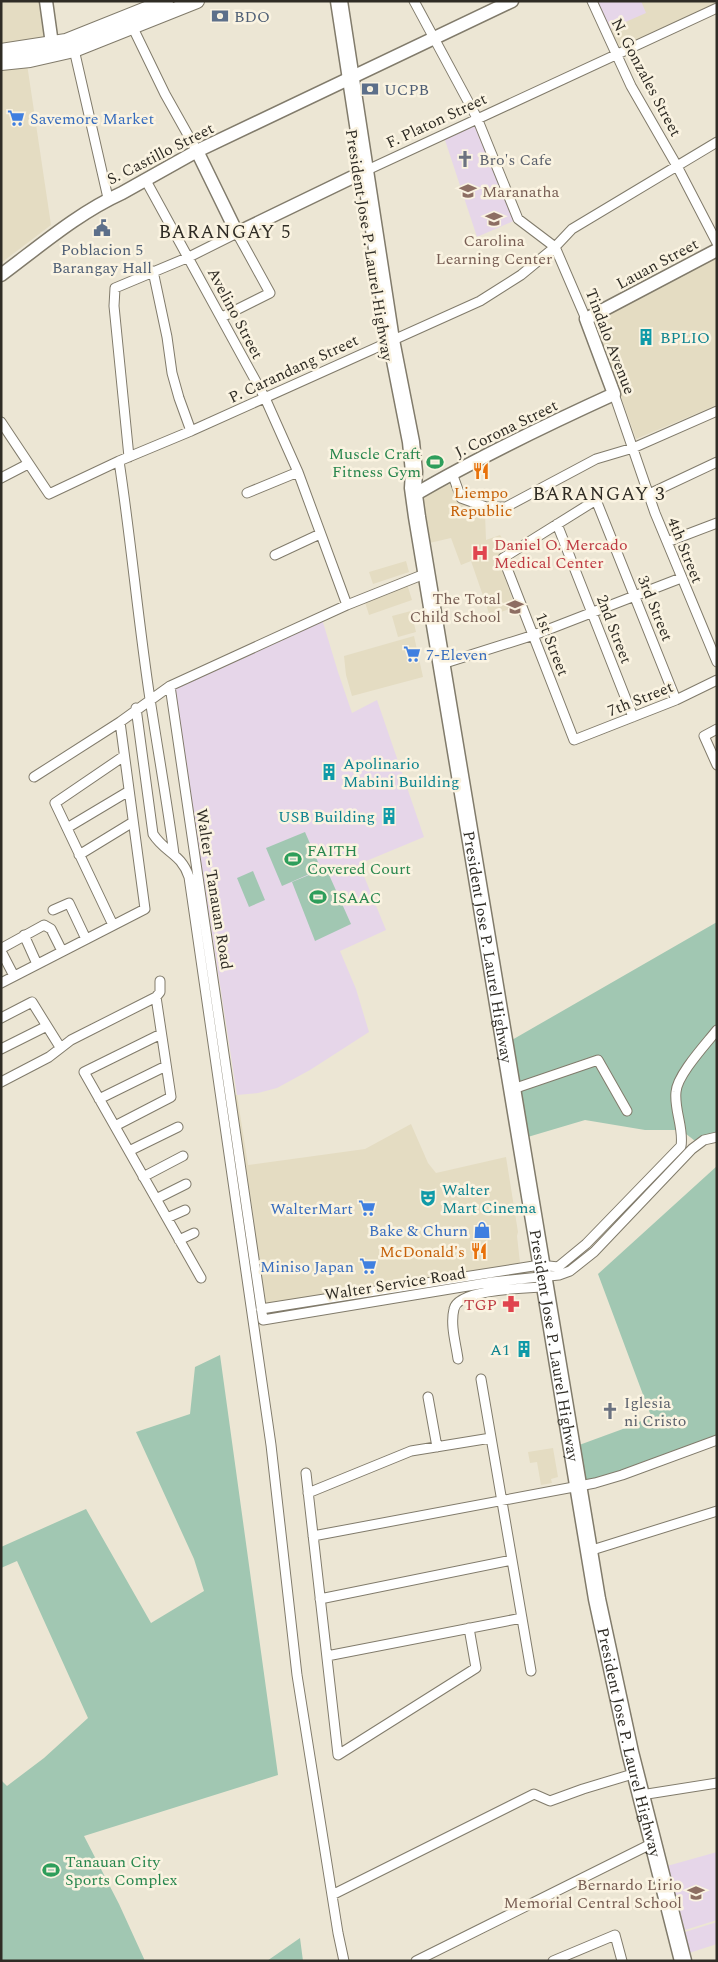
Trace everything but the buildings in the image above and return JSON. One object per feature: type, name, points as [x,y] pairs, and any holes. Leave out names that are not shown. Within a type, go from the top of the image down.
[{"type":"highway","name":"President Jose P. Laurel Highway","points":[[333,1],[348,79]]},
{"type":"highway","name":"President Jose P. Laurel Highway","points":[[339,1],[348,79],[388,341],[411,442],[414,472],[413,491],[513,1089],[538,1274],[606,1643],[641,1795],[683,1961]]},
{"type":"main road","points":[[1,51],[52,44],[73,44],[166,1]]},
{"type":"main road","points":[[1,63],[30,60],[73,44],[132,26],[197,1]]},
{"type":"street","points":[[46,1],[52,44]]},
{"type":"street","points":[[414,1],[477,118],[518,219],[555,247]]},
{"type":"street","name":"S. Castillo Street","points":[[1,275],[108,198],[122,193],[197,151],[512,1]]},
{"type":"street","name":"N. Gonzales Street","points":[[592,1],[631,86],[677,166],[717,243]]},
{"type":"street","name":"F. Platon Street","points":[[129,457],[114,306],[115,288],[189,257],[362,172],[717,8]]},
{"type":"street","points":[[132,26],[165,94],[197,151],[270,293],[222,317]]},
{"type":"street","points":[[73,44],[108,198]]},
{"type":"street","name":"P. Carandang Street","points":[[28,464],[49,494],[119,461],[191,431],[480,301],[521,275],[555,247],[572,229],[717,142]]},
{"type":"street","name":"Avelino Street","points":[[146,179],[265,398],[298,472],[347,605]]},
{"type":"street","name":"Tindalo Avenue","points":[[555,247],[586,319],[633,448]]},
{"type":"street","name":"Lauan Street","points":[[586,319],[717,250]]},
{"type":"street","points":[[153,271],[167,337],[172,374],[191,431]]},
{"type":"street","name":"J. Corona Street","points":[[413,491],[527,434],[614,394]]},
{"type":"street","points":[[452,473],[461,498],[486,507],[506,507],[596,459],[633,448],[717,411]]},
{"type":"street","points":[[1,422],[28,464],[1,478]]},
{"type":"street","name":"4th Street","points":[[633,448],[681,578],[717,662]]},
{"type":"street","points":[[119,461],[150,699],[161,760],[174,854]]},
{"type":"street","points":[[649,494],[717,462]]},
{"type":"street","points":[[247,493],[298,472]]},
{"type":"street","name":"3rd Street","points":[[557,524],[596,500],[676,700]]},
{"type":"street","points":[[667,542],[717,523]]},
{"type":"street","name":"1st Street","points":[[557,524],[502,558],[534,634],[574,740]]},
{"type":"street","name":"2nd Street","points":[[557,524],[593,611],[633,717]]},
{"type":"street","points":[[275,555],[320,534]]},
{"type":"street","points":[[34,777],[120,722],[136,708],[170,686],[347,605],[427,573]]},
{"type":"street","points":[[442,664],[534,634],[681,578]]},
{"type":"street","name":"7th Street","points":[[574,740],[676,700],[717,680]]},
{"type":"street","name":"Walter - Tanauan Road","points":[[170,686],[261,1309]]},
{"type":"street","points":[[136,708],[153,834],[186,866],[189,877],[271,1445],[297,1675],[344,1961]]},
{"type":"street","points":[[1,983],[145,909],[120,722]]},
{"type":"street","points":[[717,730],[704,736],[717,765]]},
{"type":"street","points":[[113,926],[55,803],[124,756]]},
{"type":"street","points":[[67,828],[129,791]]},
{"type":"street","points":[[79,855],[133,822]]},
{"type":"street","points":[[53,910],[69,902],[86,939]]},
{"type":"street","points":[[14,976],[1,951],[4,946],[41,926],[48,926],[51,929],[62,951]]},
{"type":"street","points":[[24,935],[37,964]]},
{"type":"street","points":[[1,1082],[49,1057],[71,1040],[156,997],[160,992],[160,982]]},
{"type":"street","points":[[115,1126],[171,1097],[156,997]]},
{"type":"street","points":[[1,1018],[32,1002],[60,1048]]},
{"type":"street","points":[[1,1049],[47,1026]]},
{"type":"street","points":[[458,1359],[454,1308],[459,1302],[558,1267],[581,1249],[681,1146],[682,1131],[676,1091],[679,1080],[717,1030]]},
{"type":"street","points":[[162,1034],[84,1072],[201,1278]]},
{"type":"street","points":[[513,1089],[598,1060],[627,1111]]},
{"type":"street","points":[[99,1099],[166,1066]]},
{"type":"street","points":[[129,1152],[178,1127]]},
{"type":"street","points":[[538,1274],[559,1275],[570,1271],[584,1260],[689,1153],[704,1140],[717,1137]]},
{"type":"street","points":[[681,1146],[689,1153]]},
{"type":"street","points":[[144,1177],[183,1156]]},
{"type":"street","points":[[156,1198],[186,1184]]},
{"type":"street","points":[[167,1218],[185,1210]]},
{"type":"street","points":[[179,1240],[194,1233]]},
{"type":"street","name":"Walter Service Road","points":[[538,1274],[262,1320],[261,1309],[538,1274]]},
{"type":"street","points":[[481,1379],[531,1671]]},
{"type":"street","points":[[428,1397],[437,1447]]},
{"type":"street","points":[[308,1493],[411,1451],[491,1438]]},
{"type":"street","points":[[313,1536],[577,1486],[622,1475],[717,1440]]},
{"type":"street","points":[[306,1473],[338,1755],[476,1668],[469,1628]]},
{"type":"street","points":[[589,1551],[717,1511]]},
{"type":"street","points":[[320,1599],[512,1560]]},
{"type":"street","points":[[327,1656],[522,1618]]},
{"type":"street","points":[[332,1895],[534,1794],[550,1801],[583,1789],[636,1774]]},
{"type":"street","points":[[641,1795],[717,1783]]},
{"type":"street","points":[[416,1961],[653,1842]]},
{"type":"street","points":[[553,1961],[571,1957],[615,1935],[622,1961]]},
{"type":"shaded area","points":[[1,1],[43,1],[48,43],[1,46]]},
{"type":"shaded area","points":[[592,1],[717,1],[717,8],[615,55]]},
{"type":"shaded area","points":[[592,1],[641,1],[646,13],[605,31]]},
{"type":"shaded area","points":[[27,64],[51,225],[1,263],[1,67]]},
{"type":"shaded area","points":[[477,118],[518,219],[477,237],[443,134]]},
{"type":"shaded area","points":[[717,256],[717,405],[636,439],[594,321]]},
{"type":"shaded area","name":"Daniel O. Mercado Medical Center","points":[[450,484],[461,502],[469,508],[485,514],[486,540],[500,535],[509,549],[499,557],[515,607],[490,616],[471,561],[461,565],[451,538],[425,544],[418,499]]},
{"type":"shaded area","points":[[406,561],[409,572],[373,584],[369,572]]},
{"type":"shaded area","points":[[407,584],[412,600],[369,615],[365,602],[392,593],[391,589]]},
{"type":"shaded area","points":[[411,611],[416,632],[398,637],[392,616]]},
{"type":"shaded area","points":[[322,619],[352,713],[377,700],[424,837],[359,864],[386,930],[340,951],[356,989],[369,1032],[310,1070],[277,1088],[258,1093],[237,1095],[174,687]]},
{"type":"shaded area","points":[[414,636],[423,677],[352,696],[346,675],[344,656]]},
{"type":"shaded area","name":"WalterMart","points":[[237,1095],[248,1165],[365,1149],[411,1124],[428,1163],[436,1173],[506,1157],[518,1232],[522,1281],[252,1324],[223,1097]]},
{"type":"shaded area","points":[[553,1448],[558,1477],[551,1479],[552,1483],[541,1485],[537,1462],[530,1463],[528,1452]]},
{"type":"shaded area","name":"Bernardo Lirio Memorial Central School","points":[[717,1852],[717,1920],[685,1930],[667,1866]]},
{"type":"shaded area","points":[[717,1922],[717,1944],[689,1953],[682,1933]]},
{"type":"green space","name":"FAITH Covered Court","points":[[305,832],[321,869],[282,886],[266,848]]},
{"type":"green space","name":"ISAAC","points":[[326,868],[351,924],[315,941],[292,882]]},
{"type":"green space","points":[[253,871],[265,900],[249,907],[237,878]]},
{"type":"green space","points":[[717,922],[717,1142],[707,1139],[699,1144],[681,1130],[645,1130],[585,1120],[521,1139],[505,1044]]},
{"type":"green space","points":[[717,1166],[717,1445],[577,1486],[571,1448],[631,1426],[651,1416],[598,1274]]},
{"type":"green space","points":[[220,1355],[278,1775],[84,1836],[119,1904],[145,1961],[1,1961],[1,1780],[7,1786],[44,1758],[88,1718],[17,1561],[1,1568],[1,1547],[86,1509],[151,1623],[204,1591],[194,1559],[136,1432],[190,1414],[195,1367]]},
{"type":"green space","points":[[300,1938],[303,1961],[267,1961]]},
{"type":"place","name":"BDO","points":[[220,16]]},
{"type":"place","name":"UCPB","points":[[370,89]]},
{"type":"place","name":"Savemore Market","points":[[16,118]]},
{"type":"place","name":"Bro's Cafe","points":[[465,159]]},
{"type":"place","name":"Maranatha","points":[[468,191]]},
{"type":"place","name":"Carolina Learning Center","points":[[494,219]]},
{"type":"place","name":"Poblacion 5 Barangay Hall","points":[[102,228]]},
{"type":"place","name":"BPLIO","points":[[646,337]]},
{"type":"place","name":"Muscle Craft Fitness Gym","points":[[435,462]]},
{"type":"place","name":"Liempo Republic","points":[[481,471]]},
{"type":"place","name":"Daniel O. Mercado Medical Center","points":[[480,553]]},
{"type":"place","name":"The Total Child School","points":[[515,607]]},
{"type":"place","name":"7-Eleven","points":[[412,654]]},
{"type":"place","name":"Apolinario Mabini Building","points":[[329,772]]},
{"type":"place","name":"USB Building","points":[[389,816]]},
{"type":"place","name":"FAITH Covered Court","points":[[293,859]]},
{"type":"place","name":"ISAAC","points":[[318,897]]},
{"type":"place","name":"Walter Mart Cinema","points":[[428,1198]]},
{"type":"place","name":"WalterMart","points":[[367,1208]]},
{"type":"place","name":"Bake & Churn","points":[[482,1230]]},
{"type":"place","name":"McDonald's","points":[[479,1251]]},
{"type":"place","name":"Miniso Japan","points":[[368,1266]]},
{"type":"place","name":"TGP","points":[[511,1304]]},
{"type":"place","name":"A1","points":[[524,1349]]},
{"type":"place","name":"Iglesia ni Cristo","points":[[610,1411]]},
{"type":"place","name":"Tanauan City Sports Complex","points":[[51,1870]]},
{"type":"place","name":"Bernardo Lirio Memorial Central School","points":[[696,1893]]},
{"type":"district","name":"BARANGAY 5","points":[[225,231]]},
{"type":"district","name":"BARANGAY 3","points":[[599,493]]}]
